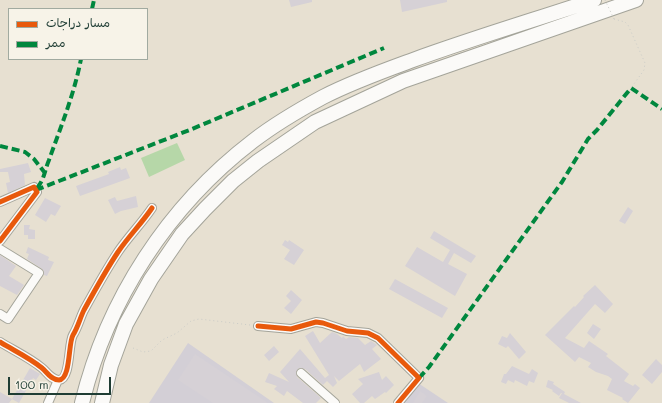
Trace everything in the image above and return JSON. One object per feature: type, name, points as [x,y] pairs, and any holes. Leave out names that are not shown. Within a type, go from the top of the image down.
[{"type":"highway","points":[[82,403],[91,370],[107,326],[126,289],[149,251],[176,214],[191,198],[253,141],[285,119],[323,97],[369,76],[448,48],[594,0]]},
{"type":"highway","points":[[102,403],[109,371],[126,324],[151,279],[182,234],[233,181],[258,161],[315,122],[403,81],[636,0]]},
{"type":"street","points":[[0,202],[34,187],[37,192],[0,241]]},
{"type":"street","points":[[48,403],[58,380],[64,375],[69,363],[72,337],[87,305],[119,251],[152,208]]},
{"type":"street","points":[[0,248],[39,273],[8,319],[0,314]]},
{"type":"street","points":[[258,326],[291,329],[308,324],[323,323],[347,331],[362,332],[373,335],[419,378],[398,403]]},
{"type":"street","points":[[0,342],[42,368],[52,378],[58,380]]},
{"type":"street","points":[[301,373],[335,403]]},
{"type":"path","points":[[605,0],[614,19],[625,22],[628,25],[645,63],[644,70],[631,88]]},
{"type":"path","points":[[133,348],[143,352],[151,351],[164,338],[177,333],[191,321],[199,319],[258,326]]},
{"type":"shaded area","points":[[188,343],[274,403],[149,403]]},
{"type":"shaded area","points":[[415,381],[448,403],[400,403]]},
{"type":"green space","points":[[177,143],[185,160],[149,177],[141,158]]},
{"type":"building","points":[[289,0],[312,0],[312,2],[291,7]]},
{"type":"building","points":[[400,0],[447,0],[447,2],[402,12]]},
{"type":"building","points":[[28,163],[31,172],[24,174],[25,185],[8,193],[6,183],[10,182],[8,172],[0,172],[0,169]]},
{"type":"building","points":[[120,167],[121,170],[126,168],[130,178],[80,196],[76,186],[109,174],[108,172]]},
{"type":"building","points":[[136,196],[138,207],[115,214],[108,200],[115,197],[117,201]]},
{"type":"building","points":[[45,198],[61,206],[55,216],[51,214],[46,222],[35,215]]},
{"type":"building","points":[[628,207],[633,211],[625,224],[619,221]]},
{"type":"building","points":[[24,225],[30,225],[29,229],[35,230],[35,239],[28,239],[28,235],[24,235]]},
{"type":"building","points":[[434,231],[476,256],[471,263],[454,253],[448,264],[467,274],[455,296],[405,266],[417,247],[443,262],[450,250],[430,238]]},
{"type":"building","points":[[285,240],[288,242],[289,240],[304,250],[294,265],[284,259],[290,250],[282,245]]},
{"type":"building","points":[[28,247],[49,257],[48,260],[54,262],[47,276],[44,275],[44,271],[42,269],[27,259],[29,254],[26,253]]},
{"type":"building","points":[[0,255],[16,266],[9,276],[24,285],[17,295],[0,286]]},
{"type":"building","points":[[395,279],[448,308],[442,318],[389,289]]},
{"type":"building","points":[[595,285],[613,304],[605,313],[595,304],[565,338],[584,348],[589,341],[608,354],[606,356],[629,374],[624,381],[633,386],[635,384],[640,388],[628,403],[622,399],[623,398],[607,390],[612,379],[588,367],[591,363],[579,357],[575,362],[545,335],[574,306],[575,307],[584,297],[583,296]]},
{"type":"building","points":[[291,290],[302,300],[291,314],[284,308],[291,301],[286,296]]},
{"type":"building","points":[[593,324],[601,329],[594,339],[587,333]]},
{"type":"building","points":[[313,331],[320,343],[332,332],[342,338],[343,336],[346,339],[349,337],[358,338],[365,345],[371,341],[377,345],[372,349],[381,359],[364,372],[360,364],[339,381],[334,376],[337,383],[333,387],[327,381],[323,385],[305,369],[299,368],[296,372],[297,377],[321,398],[316,403],[303,403],[287,391],[284,396],[274,389],[277,386],[265,382],[269,373],[289,382],[280,372],[300,349],[325,378],[329,375],[305,336]]},
{"type":"building","points":[[510,333],[526,352],[519,359],[508,346],[506,348],[498,344],[502,336],[507,338]]},
{"type":"building","points":[[274,346],[279,352],[269,361],[264,355]]},
{"type":"building","points":[[195,354],[268,403],[213,403],[178,380]]},
{"type":"building","points":[[656,359],[662,365],[662,372],[652,384],[642,375]]},
{"type":"building","points":[[512,366],[529,374],[532,369],[538,373],[534,383],[529,381],[527,386],[515,380],[514,383],[508,380],[506,384],[501,382],[504,374],[506,374]]},
{"type":"building","points":[[30,368],[40,374],[36,380],[33,378],[19,403],[12,399]]},
{"type":"building","points":[[379,372],[382,380],[386,376],[394,385],[386,393],[385,392],[375,399],[372,396],[364,403],[360,403],[352,394],[363,384],[358,379]]},
{"type":"building","points":[[548,380],[554,382],[553,384],[565,392],[564,394],[581,403],[569,403],[559,398],[562,393],[559,396],[552,391],[553,390],[546,387]]},
{"type":"building","points":[[420,391],[427,396],[422,403],[413,403]]},
{"type":"building","points":[[0,392],[12,399],[9,403],[0,403]]},
{"type":"marked path","points":[[92,8],[94,0]]},
{"type":"marked path","points":[[36,190],[192,129],[384,48]]},
{"type":"marked path","points":[[37,188],[43,178],[67,110],[81,60]]},
{"type":"marked path","points":[[419,378],[429,367],[562,182],[588,139],[631,88],[662,109]]},
{"type":"marked path","points":[[0,146],[25,152],[34,159],[45,173]]},
{"type":"cycle path","points":[[0,202],[34,187],[37,192],[0,241]]},
{"type":"cycle path","points":[[0,342],[32,361],[54,379],[59,380],[63,378],[66,374],[71,339],[84,310],[118,252],[152,208]]},
{"type":"cycle path","points":[[258,326],[291,329],[316,322],[347,331],[368,333],[378,338],[419,378],[398,403]]}]
